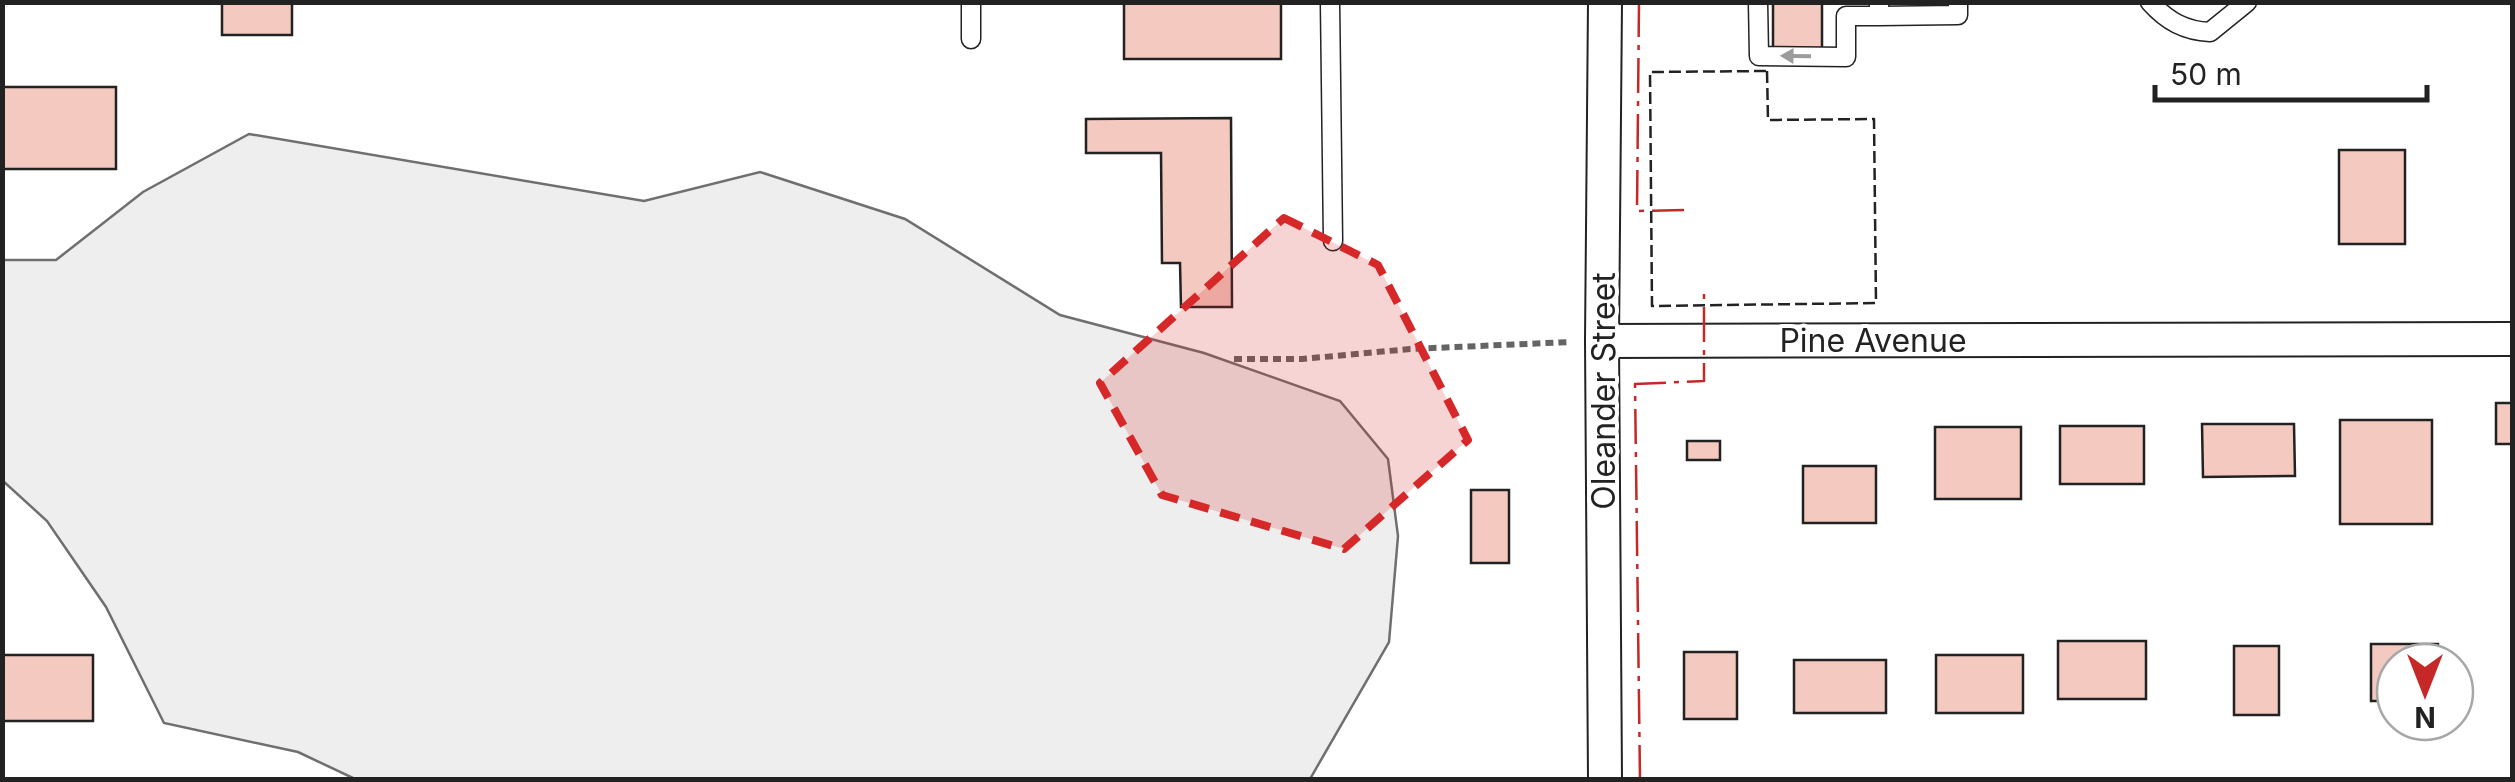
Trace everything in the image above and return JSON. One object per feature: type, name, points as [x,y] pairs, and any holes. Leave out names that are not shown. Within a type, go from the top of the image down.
[{"type":"street","name":"Oleander Street","points":[[1605,780],[1602,341],[1606,2]]},
{"type":"street","name":"Pine Avenue","points":[[1602,341],[2512,339]]},
{"type":"lane","points":[[970,2],[971,39]]},
{"type":"lane","points":[[1330,2],[1333,241]]},
{"type":"lane","points":[[1758,2],[1759,56],[1846,57],[1846,16],[1879,9],[1958,15],[1958,2]]},
{"type":"lane","points":[[2150,2],[2162,16],[2190,31],[2210,32],[2247,2]]},
{"type":"path","points":[[1234,359],[1302,359],[1410,348],[1602,341]]},
{"type":"highlighted area","points":[[1284,218],[1378,265],[1468,440],[1344,549],[1162,495],[1100,383]]},
{"type":"shaded area","points":[[249,134],[644,201],[760,172],[905,219],[1060,315],[1204,353],[1340,401],[1388,459],[1398,536],[1389,642],[1310,779],[355,779],[298,752],[164,723],[106,607],[47,521],[3,481],[3,260],[56,260],[143,192]]},
{"type":"building","points":[[222,2],[292,2],[292,35],[222,35]]},
{"type":"building","points":[[1124,2],[1281,2],[1281,59],[1124,59]]},
{"type":"building","points":[[1773,2],[1822,2],[1822,49],[1773,49]]},
{"type":"building","points":[[2,87],[116,87],[116,169],[2,169]]},
{"type":"building","points":[[1231,118],[1232,307],[1181,307],[1180,263],[1162,263],[1161,153],[1086,153],[1086,119]]},
{"type":"building","points":[[2339,150],[2405,150],[2405,244],[2339,244]]},
{"type":"building","points":[[2496,403],[2512,403],[2512,444],[2496,444]]},
{"type":"building","points":[[2340,420],[2432,420],[2432,524],[2340,524]]},
{"type":"building","points":[[2202,424],[2294,424],[2295,476],[2203,477]]},
{"type":"building","points":[[2060,426],[2144,426],[2144,484],[2060,484]]},
{"type":"building","points":[[1935,427],[2021,427],[2021,499],[1935,499]]},
{"type":"building","points":[[1687,441],[1720,441],[1720,460],[1687,460]]},
{"type":"building","points":[[1803,466],[1876,466],[1876,523],[1803,523]]},
{"type":"building","points":[[1471,490],[1509,490],[1509,563],[1471,563]]},
{"type":"building","points":[[2058,641],[2146,641],[2146,699],[2058,699]]},
{"type":"building","points":[[2371,644],[2375,644],[2375,701],[2371,701]]},
{"type":"building","points":[[2234,646],[2279,646],[2279,715],[2234,715]]},
{"type":"building","points":[[1684,652],[1737,652],[1737,719],[1684,719]]},
{"type":"building","points":[[2,655],[93,655],[93,721],[2,721]]},
{"type":"building","points":[[1936,655],[2023,655],[2023,713],[1936,713]]},
{"type":"building","points":[[1794,660],[1886,660],[1886,713],[1794,713]]},
{"type":"fence","points":[[1767,71],[1768,120],[1874,119],[1876,303],[1652,306],[1650,72],[1767,71]]},
{"type":"power","points":[[1639,2],[1637,211],[1684,210]]},
{"type":"power","points":[[1640,780],[1635,384],[1704,381],[1704,292]]}]
